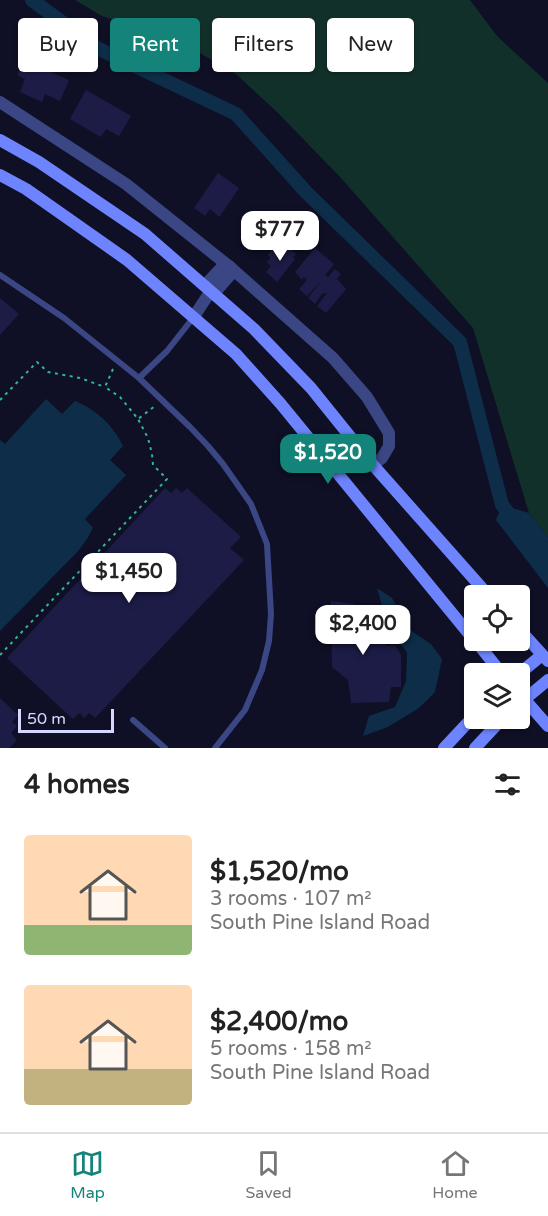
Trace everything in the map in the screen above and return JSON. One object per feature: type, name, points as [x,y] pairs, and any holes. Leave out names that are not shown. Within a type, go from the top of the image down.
[{"type":"main road","points":[[0,140],[39,162],[145,234],[254,329],[311,388],[373,465],[479,585]]},
{"type":"main road","points":[[0,175],[26,189],[127,260],[236,354],[280,403],[464,628]]},
{"type":"main road","points":[[530,641],[545,658],[530,667]]},
{"type":"main road","points":[[483,651],[493,663]]},
{"type":"main road","points":[[530,693],[548,680]]},
{"type":"main road","points":[[530,708],[548,726]]},
{"type":"main road","points":[[444,748],[464,727]]},
{"type":"main road","points":[[475,748],[493,729]]},
{"type":"street","points":[[0,102],[126,184],[230,267],[333,358],[367,397],[389,433],[389,446],[382,458],[373,465]]},
{"type":"street","points":[[193,318],[210,292],[217,290],[231,274],[230,267]]},
{"type":"lane","points":[[0,274],[64,318],[139,378],[190,427],[224,464],[251,504],[267,544],[271,614],[269,641],[262,670],[245,710],[215,748]]},
{"type":"lane","points":[[139,378],[167,351],[193,318]]},
{"type":"lane","points":[[133,720],[165,748]]},
{"type":"path","points":[[0,400],[37,362],[48,372],[71,375],[105,387],[120,397],[138,419],[148,438],[153,465],[167,479],[0,655]]},
{"type":"path","points":[[105,387],[115,367]]},
{"type":"path","points":[[138,419],[156,405]]},
{"type":"green space","points":[[75,0],[470,0],[497,36],[548,83],[548,537],[529,513],[473,328],[341,178],[276,111],[233,72],[315,72],[315,18],[212,18],[212,60],[200,53],[200,18],[110,19]]},
{"type":"water","points":[[46,399],[62,414],[75,401],[103,419],[123,446],[110,460],[126,475],[85,519],[93,528],[79,550],[0,631],[0,440],[5,444]]},
{"type":"water","points":[[502,505],[529,513],[548,537],[548,588],[496,520]]},
{"type":"water","points":[[377,588],[392,598],[410,630],[431,644],[442,659],[435,692],[419,708],[388,727],[363,736],[369,716],[395,707],[406,681],[407,653],[387,623]]},
{"type":"building","points":[[18,72],[50,72],[69,80],[60,101],[45,94],[42,102],[20,92],[25,79],[17,75]]},
{"type":"building","points":[[86,90],[131,116],[119,136],[106,129],[101,137],[70,119]]},
{"type":"building","points":[[218,173],[239,188],[220,216],[210,209],[205,216],[194,208]]},
{"type":"building","points":[[281,244],[296,254],[293,257],[295,259],[277,282],[266,272],[271,266],[267,262],[271,258],[268,255],[274,247],[276,249]]},
{"type":"building","points":[[315,248],[334,264],[325,275],[328,277],[335,269],[341,274],[337,279],[346,289],[326,313],[317,306],[327,293],[322,294],[315,304],[308,298],[321,281],[307,296],[299,289],[307,280],[304,277],[302,280],[295,272]]},
{"type":"building","points":[[0,298],[19,314],[0,335]]},
{"type":"building","points":[[165,488],[171,493],[176,488],[182,493],[187,488],[241,537],[230,548],[244,560],[95,718],[89,713],[84,718],[80,713],[73,719],[7,658]]},
{"type":"building","points":[[331,601],[353,604],[386,638],[386,646],[395,645],[401,655],[401,687],[391,687],[389,702],[351,703],[348,680],[332,667]]},
{"type":"building","points":[[0,698],[18,715],[12,722],[17,726],[11,733],[17,740],[9,748],[0,748]]},
{"type":"waterway","points":[[32,0],[97,48],[236,114],[306,192],[460,342],[502,505],[514,520]]}]
